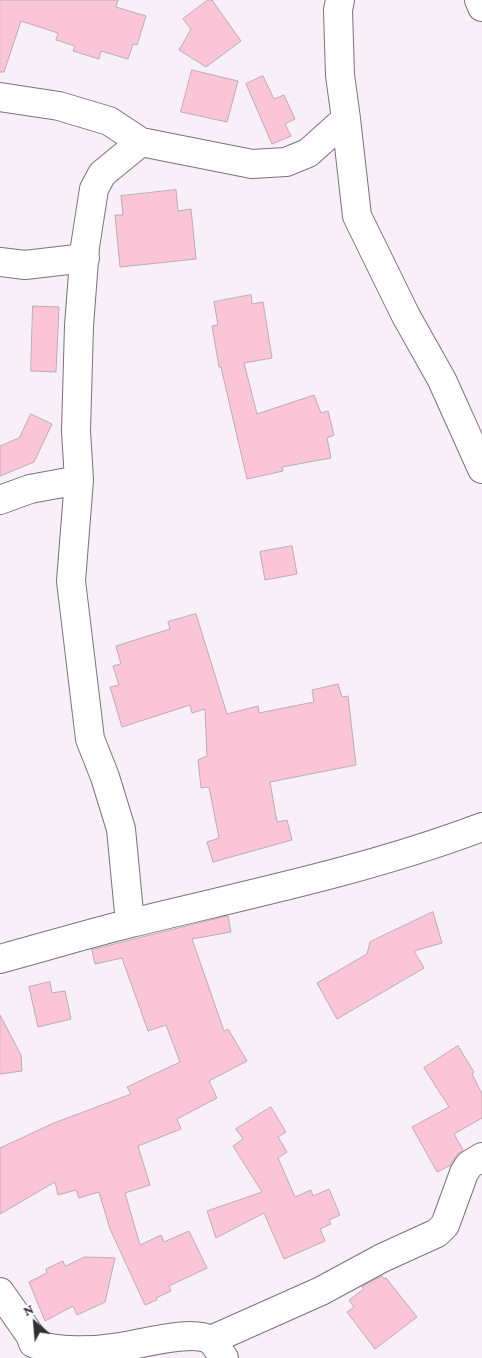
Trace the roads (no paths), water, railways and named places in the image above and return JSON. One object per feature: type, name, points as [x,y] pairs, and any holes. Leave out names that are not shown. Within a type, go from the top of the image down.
[{"type":"street","points":[[340,0],[338,10],[340,74],[357,216],[406,316],[442,380],[482,469]]},
{"type":"street","points":[[479,0],[482,7]]},
{"type":"street","points":[[0,97],[59,106],[109,121],[141,142],[252,164],[286,162],[308,153],[346,119]]},
{"type":"street","points":[[130,923],[121,829],[105,777],[90,739],[71,581],[79,480],[77,414],[79,326],[94,190],[102,174],[141,142]]},
{"type":"street","points":[[0,262],[25,265],[85,258]]},
{"type":"street","points":[[0,500],[30,488],[79,480]]},
{"type":"street","points":[[0,959],[130,923],[382,861],[438,844],[482,827]]},
{"type":"street","points":[[0,1292],[30,1335],[31,1351],[44,1348],[56,1350],[118,1348],[196,1335],[217,1349],[382,1258],[436,1233],[445,1225],[464,1173],[470,1165],[482,1157]]}]
